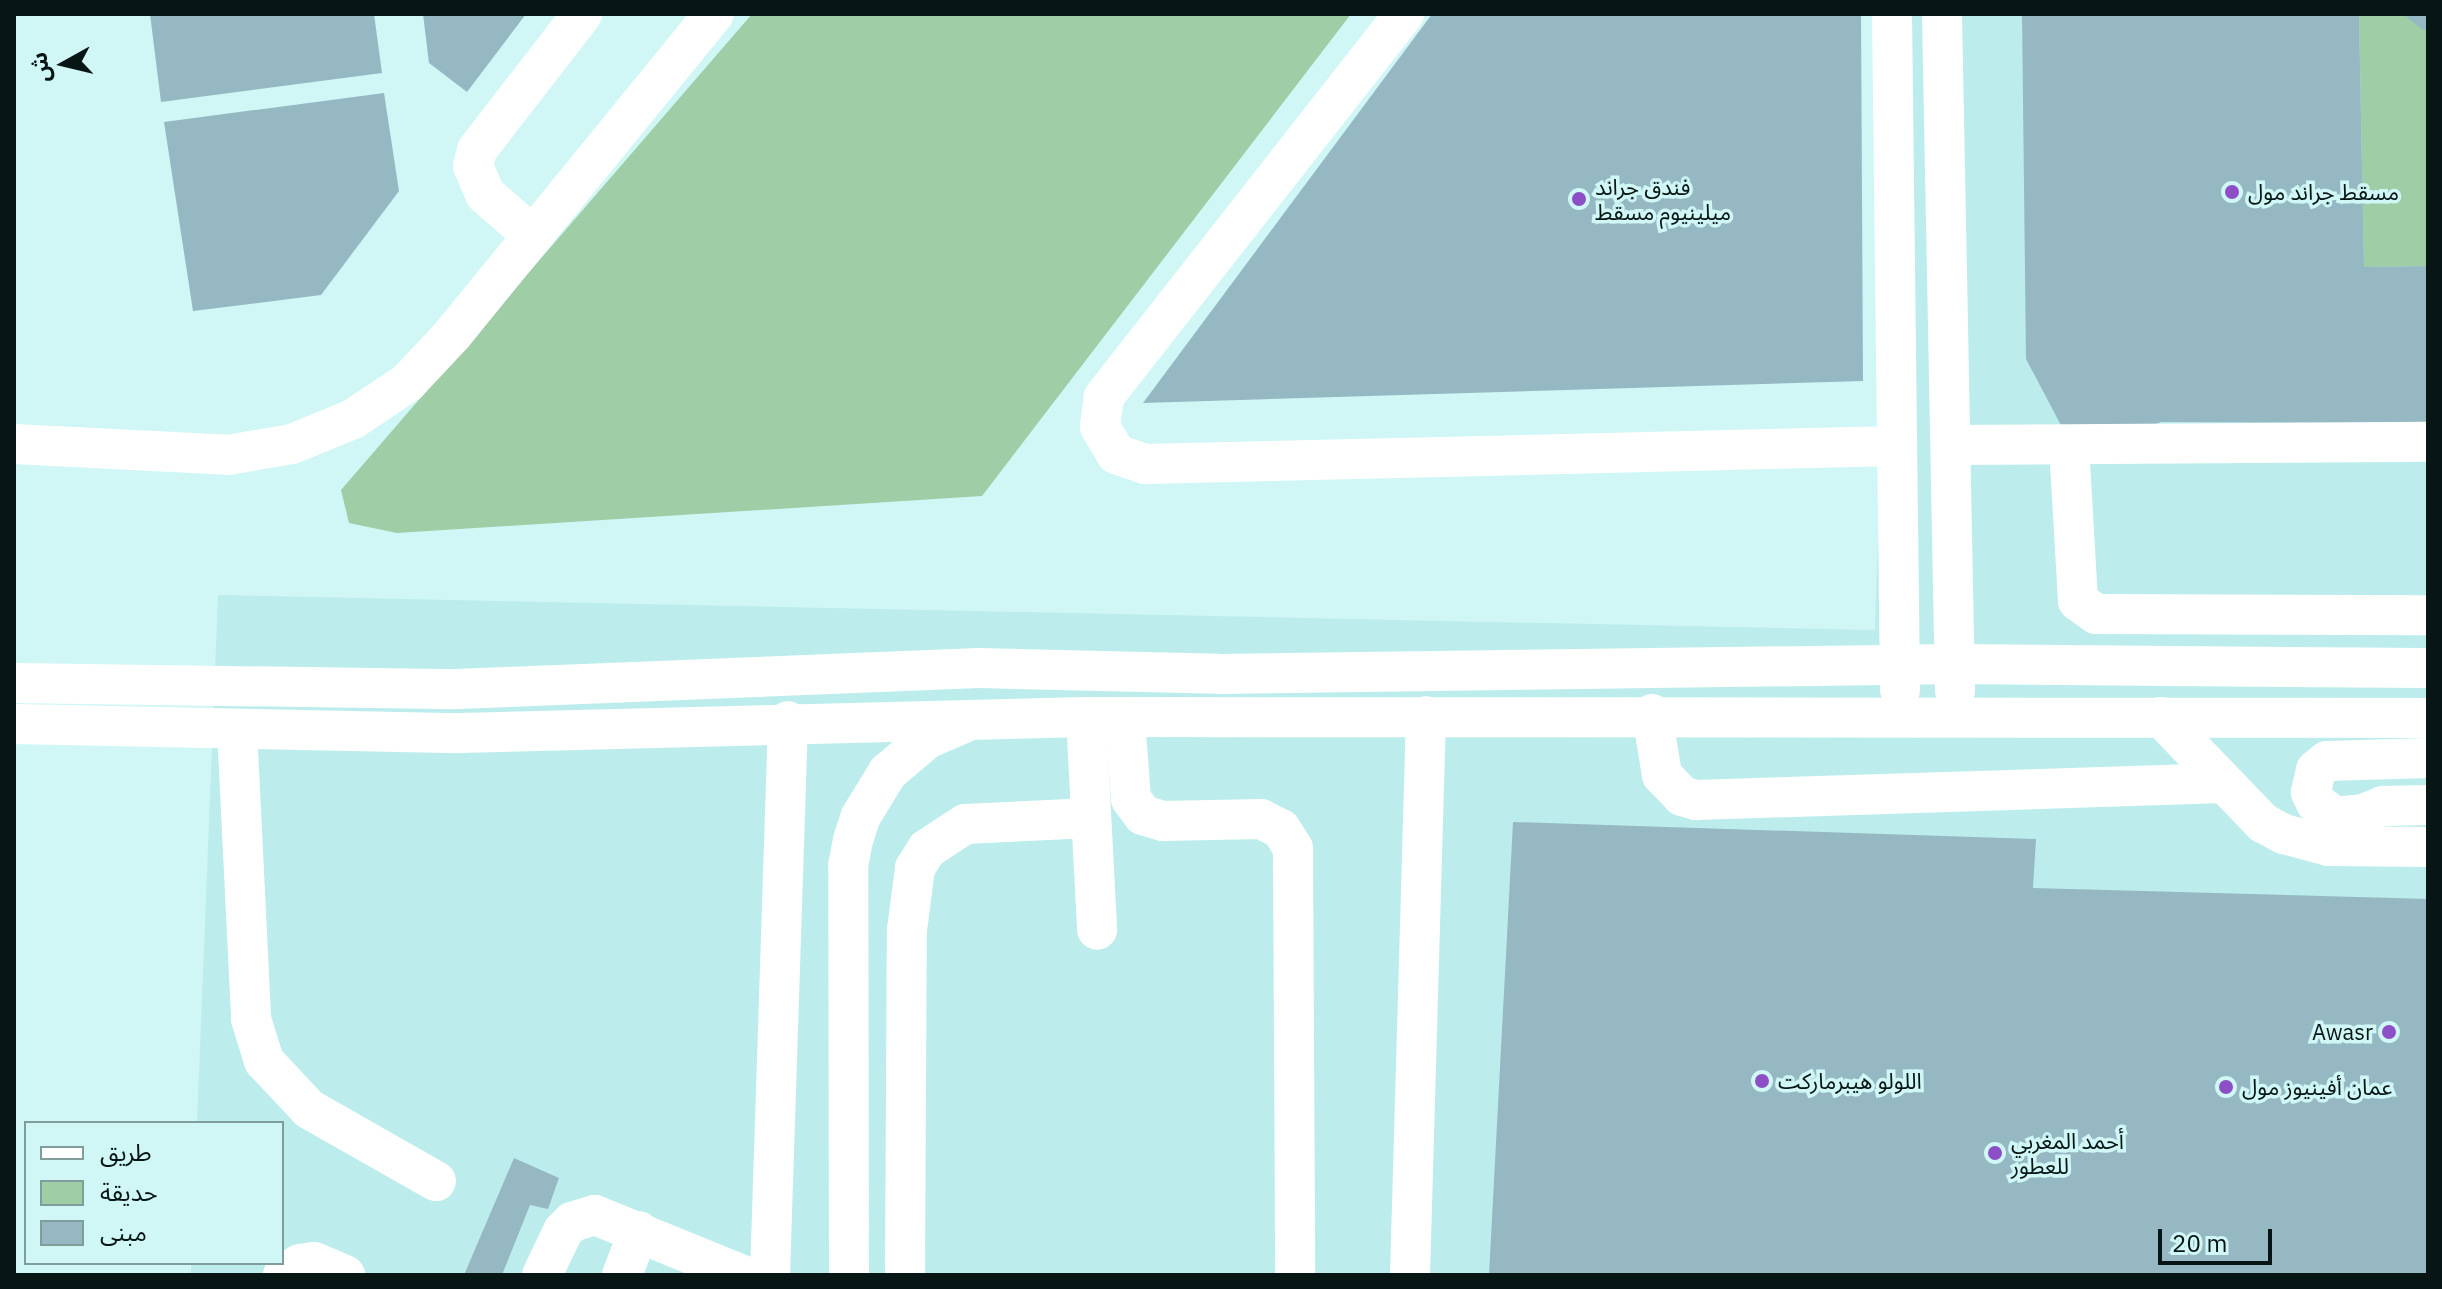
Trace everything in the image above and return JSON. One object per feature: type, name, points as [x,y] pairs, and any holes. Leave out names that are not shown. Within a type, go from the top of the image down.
[{"type":"street","points":[[533,236],[485,194],[473,166],[477,150],[582,14]]},
{"type":"street","points":[[14,444],[228,455],[305,439],[353,419],[407,383],[533,236],[714,14]]},
{"type":"street","points":[[1404,14],[1104,397],[1100,427],[1116,454],[1145,464],[1897,446]]},
{"type":"street","points":[[1892,14],[1900,714]]},
{"type":"street","points":[[1942,14],[1956,664],[1954,715]]},
{"type":"street","points":[[1952,445],[2428,442]]},
{"type":"street","points":[[2069,445],[2078,601],[2096,614],[2428,615]]},
{"type":"street","points":[[14,683],[457,689],[979,668],[1219,674],[1956,664],[2428,668]]},
{"type":"street","points":[[1652,714],[1662,775],[1682,796],[1696,800],[2224,783]]},
{"type":"street","points":[[14,724],[459,733],[788,721],[1086,717],[1900,714],[2428,718]]},
{"type":"street","points":[[1410,1275],[1426,716]]},
{"type":"street","points":[[1086,717],[1097,930]]},
{"type":"street","points":[[2161,717],[2263,823],[2306,842],[2428,847]]},
{"type":"street","points":[[1125,718],[1131,799],[1143,815],[1163,821],[1261,819],[1288,838],[1294,859],[1295,1275]]},
{"type":"street","points":[[849,1275],[848,866],[853,840],[873,793],[906,754],[974,719]]},
{"type":"street","points":[[770,1275],[788,721]]},
{"type":"street","points":[[237,729],[251,1019],[264,1061],[309,1109],[436,1181]]},
{"type":"street","points":[[2428,758],[2327,761],[2316,770],[2311,792],[2316,803],[2335,817],[2349,818],[2383,806],[2428,805]]},
{"type":"street","points":[[905,1275],[908,903],[915,868],[927,849],[965,824],[1091,818]]},
{"type":"street","points":[[849,1140],[905,1142]]},
{"type":"street","points":[[542,1275],[563,1231],[583,1217],[607,1218],[743,1275]]},
{"type":"street","points":[[622,1275],[639,1231]]},
{"type":"street","points":[[283,1275],[314,1262],[345,1275]]},
{"type":"shaded area","points":[[1894,14],[2428,14],[2428,1275],[191,1275],[191,1265],[284,1265],[284,1121],[197,1121],[218,595],[1875,630]]},
{"type":"green space","points":[[752,14],[1351,14],[982,496],[397,533],[349,523],[341,490]]},
{"type":"green space","points":[[2359,14],[2403,14],[2428,31],[2428,266],[2364,267]]},
{"type":"building","points":[[150,14],[374,14],[382,73],[161,102]]},
{"type":"building","points":[[423,14],[526,14],[467,92],[429,63]]},
{"type":"building","name":"فندق جراند ميلينيوم مسقط","points":[[1432,14],[1861,14],[1863,381],[1143,403]]},
{"type":"building","points":[[2022,14],[2359,14],[2364,267],[2428,266],[2428,423],[2161,422],[2115,441],[2064,431],[2026,359]]},
{"type":"building","points":[[2403,14],[2428,14],[2428,31],[2422,29]]},
{"type":"building","points":[[384,93],[399,191],[321,295],[193,311],[164,122]]},
{"type":"building","name":"اللولو هيبرماركت","points":[[1513,822],[2036,839],[2033,888],[2428,899],[2428,1275],[1489,1275]]},
{"type":"building","points":[[514,1158],[559,1178],[548,1209],[530,1205],[502,1275],[464,1275]]},
{"type":"place","name":"مسقط جراند مول","points":[[2232,192]]},
{"type":"place","name":"فندق جراند ميلينيوم مسقط","points":[[1579,199]]},
{"type":"place","name":"Awasr","points":[[2389,1032]]},
{"type":"place","name":"اللولو هيبرماركت","points":[[1762,1081]]},
{"type":"place","name":"عمان أفينيوز مول","points":[[2226,1087]]},
{"type":"place","name":"أحمد المغربي للعطور","points":[[1995,1153]]}]
